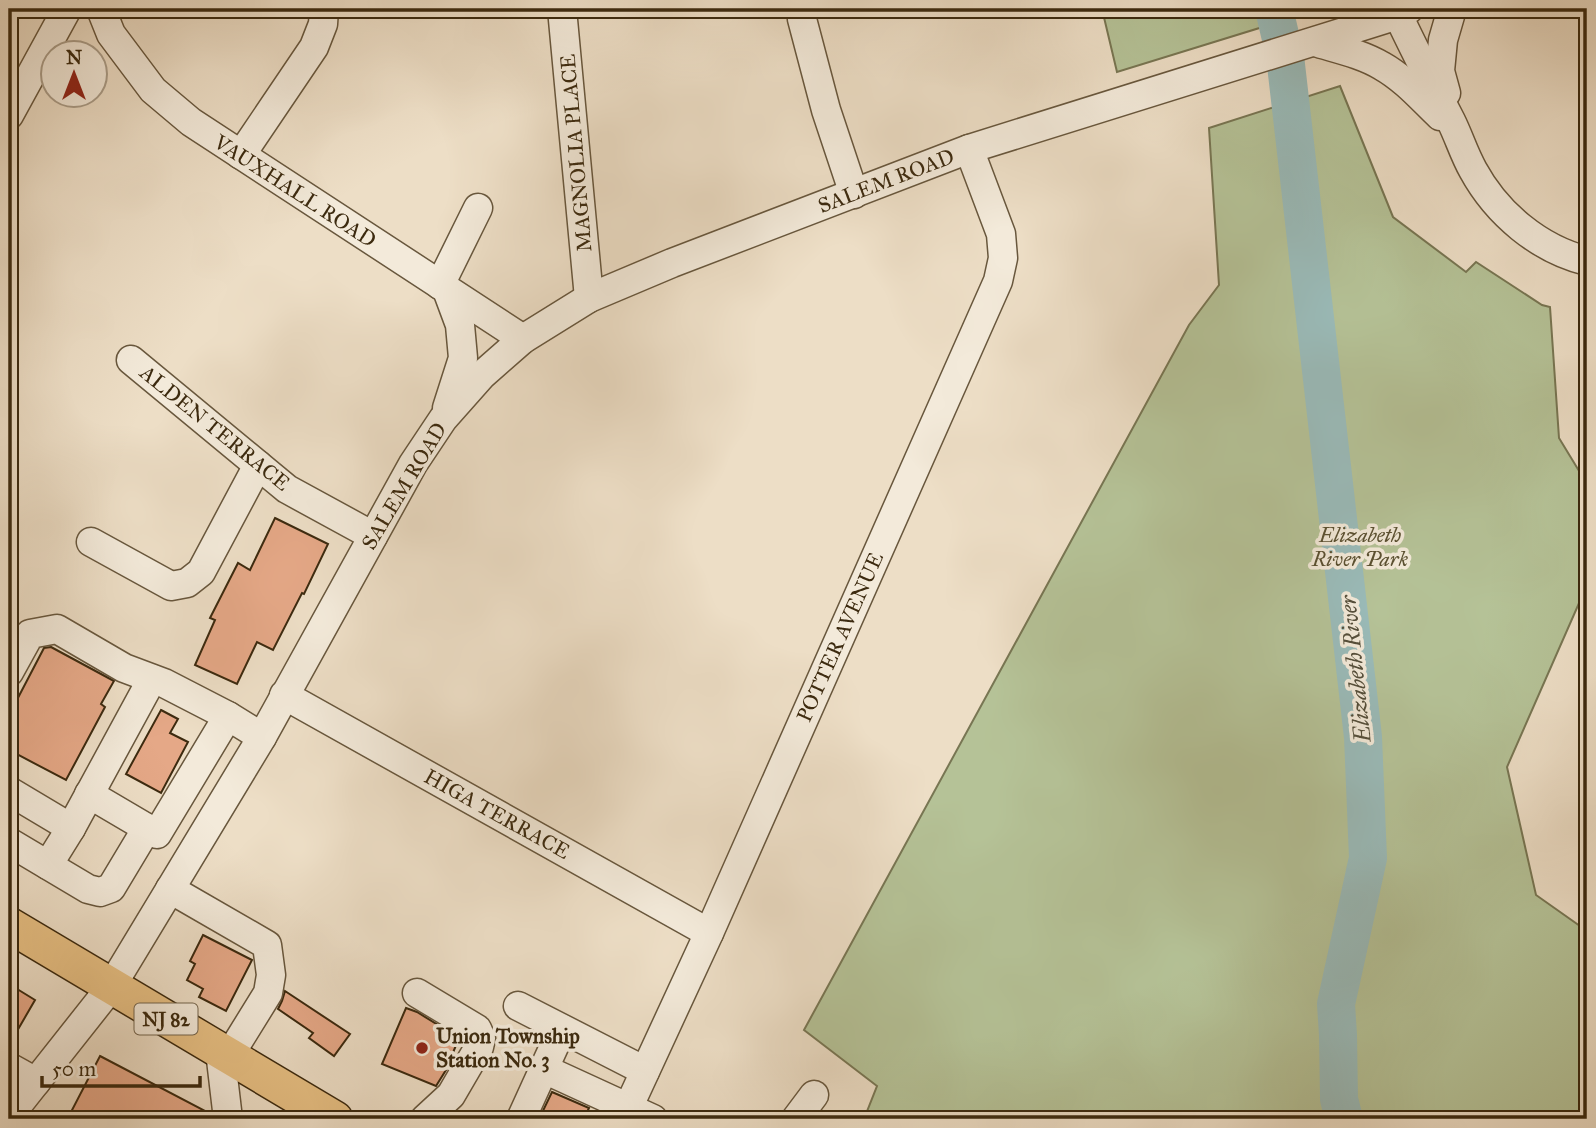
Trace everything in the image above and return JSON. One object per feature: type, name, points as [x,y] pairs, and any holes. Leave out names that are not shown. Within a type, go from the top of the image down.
[{"type":"main road","name":"NJ 82","points":[[9,925],[335,1119]]},
{"type":"street","points":[[9,115],[67,9]]},
{"type":"street","name":"VAUXHALL ROAD","points":[[102,9],[111,34],[153,90],[191,122],[523,338]]},
{"type":"street","points":[[241,155],[314,47],[323,24],[324,9]]},
{"type":"street","name":"MAGNOLIA PLACE","points":[[562,9],[589,298]]},
{"type":"street","points":[[801,9],[826,110],[854,194]]},
{"type":"street","points":[[1452,9],[1443,40],[1440,71],[1455,130]]},
{"type":"street","points":[[1403,12],[1472,168],[1485,191],[1528,234],[1551,248],[1587,261]]},
{"type":"street","name":"SALEM ROAD","points":[[9,1116],[111,987],[262,737],[413,464],[443,419],[482,375],[523,338],[589,298],[672,263],[968,149],[1315,42],[1403,12]]},
{"type":"street","points":[[1315,42],[1366,58],[1384,67],[1405,82],[1455,130]]},
{"type":"street","name":"POTTER AVENUE","points":[[635,1116],[645,1071],[709,933],[998,281],[1003,258],[1001,234],[968,149]]},
{"type":"street","points":[[443,419],[463,358],[460,325],[444,288],[478,208]]},
{"type":"street","name":"ALDEN TERRACE","points":[[131,359],[287,489],[373,536]]},
{"type":"street","points":[[91,542],[171,586],[187,583],[201,572],[258,465]]},
{"type":"street","points":[[9,672],[30,635],[57,629],[124,668],[164,683],[262,737]]},
{"type":"street","points":[[48,865],[152,679]]},
{"type":"street","name":"HIGA TERRACE","points":[[284,695],[709,933]]},
{"type":"street","points":[[9,842],[88,889],[100,892],[110,888],[152,831],[228,716]]},
{"type":"street","points":[[9,791],[71,828]]},
{"type":"street","points":[[89,794],[152,831]]},
{"type":"street","points":[[170,889],[267,945],[271,975],[268,993],[225,1054],[228,1119]]},
{"type":"street","points":[[417,993],[477,1029],[481,1038],[479,1047],[451,1095],[425,1119]]},
{"type":"street","points":[[519,1006],[645,1071]]},
{"type":"street","points":[[521,1119],[562,1029]]},
{"type":"street","points":[[9,1067],[36,1082]]},
{"type":"street","points":[[544,1069],[635,1116]]},
{"type":"street","points":[[796,1119],[814,1094]]},
{"type":"green space","points":[[1102,9],[1321,9],[1117,72]]},
{"type":"green space","name":"Elizabeth River Park","points":[[1340,86],[1393,217],[1466,272],[1476,262],[1542,305],[1550,307],[1559,438],[1587,484],[1587,585],[1507,767],[1536,895],[1587,931],[1587,1119],[864,1119],[877,1086],[804,1030],[1189,325],[1219,285],[1209,128]]},
{"type":"building","points":[[275,518],[328,544],[273,650],[257,642],[237,684],[195,665],[215,620],[210,618],[238,563],[250,570]]},
{"type":"building","points":[[51,647],[114,681],[101,704],[105,707],[66,780],[9,750],[9,715],[44,648]]},
{"type":"building","points":[[161,710],[178,719],[170,733],[188,742],[161,793],[126,774]]},
{"type":"building","points":[[203,935],[252,960],[226,1011],[199,997],[203,989],[187,980],[195,964],[190,961]]},
{"type":"building","points":[[9,984],[35,1000],[9,1045]]},
{"type":"building","points":[[285,991],[350,1034],[334,1056],[309,1038],[313,1033],[278,1009]]},
{"type":"building","name":"Union Township Station No. 3","points":[[406,1008],[459,1038],[446,1070],[436,1086],[382,1064]]},
{"type":"building","points":[[100,1056],[211,1114],[211,1119],[85,1119],[71,1112]]},
{"type":"building","points":[[552,1092],[589,1108],[584,1119],[539,1119]]},
{"type":"waterway","name":"Elizabeth River","points":[[1274,9],[1285,56],[1363,737],[1368,858],[1336,1004],[1339,1099],[1344,1119]]},
{"type":"place","name":"Union Township Station No. 3","points":[[422,1048]]}]
